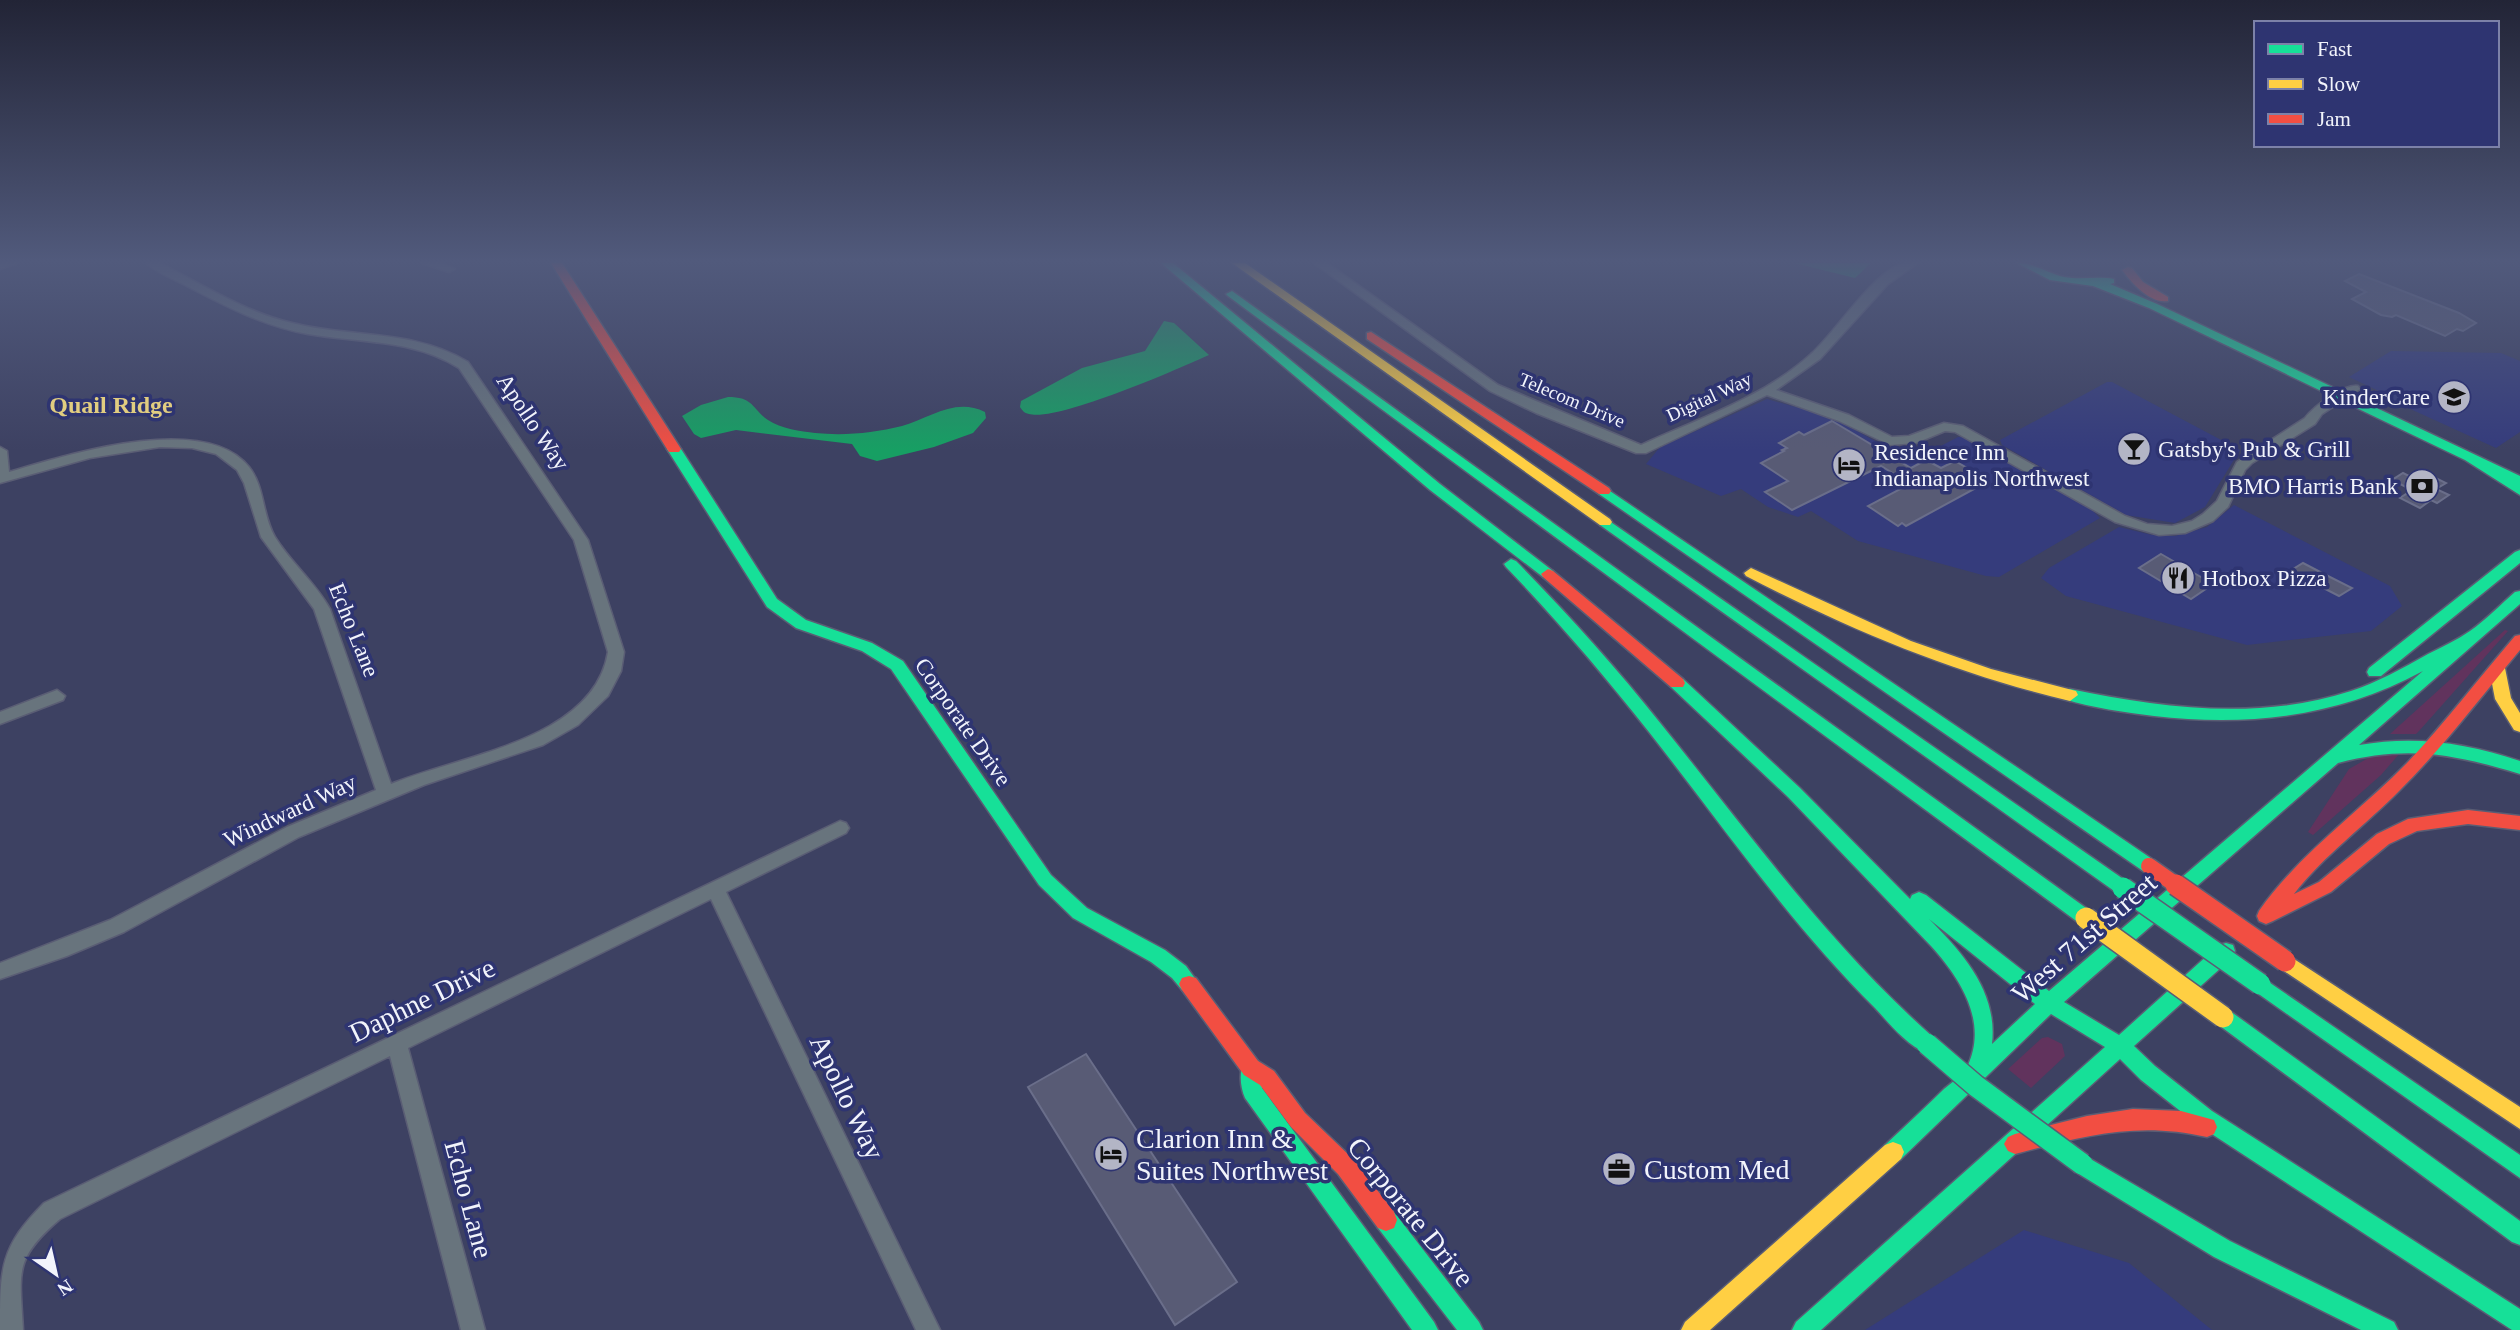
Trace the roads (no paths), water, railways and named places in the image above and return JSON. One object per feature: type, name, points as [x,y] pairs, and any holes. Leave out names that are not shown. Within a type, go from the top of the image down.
[{"type":"main road","name":"Corporate Drive","points":[[595,325],[772,603],[801,625],[871,648],[897,665],[1045,880],[1080,913],[1158,956],[1179,972],[1206,1004],[1251,1068],[1267,1078],[1298,1120],[1346,1167],[1471,1330]]},
{"type":"main road","points":[[1241,325],[1662,669],[1863,860],[1950,954],[1968,981],[1980,1005],[1983,1027],[1980,1060],[1975,1072]]},
{"type":"main road","points":[[1275,325],[2520,1234]]},
{"type":"main road","points":[[1325,325],[2520,1168]]},
{"type":"main road","points":[[1354,325],[1545,451],[2520,1119]]},
{"type":"main road","points":[[2196,325],[2520,468]]},
{"type":"main road","points":[[2213,325],[2472,460],[2520,481]]},
{"type":"main road","points":[[1545,451],[1609,486],[1724,558],[1794,597],[1911,648],[2039,689],[2091,700],[2184,712],[2262,715],[2337,702],[2371,689],[2473,636]]},
{"type":"main road","points":[[2472,460],[2520,491]]},
{"type":"main road","points":[[1436,487],[1547,600],[1608,669],[1819,941],[1876,1000],[1976,1086],[2082,1164],[2222,1249],[2386,1330]]},
{"type":"main road","points":[[2184,712],[2282,703],[2331,692],[2353,683],[2384,666],[2520,555]]},
{"type":"main road","name":"West 71st Street","points":[[1693,1330],[1912,1136],[2049,1003],[2520,596]]},
{"type":"main road","points":[[1804,1330],[2266,916],[2301,871],[2383,798],[2520,640]]},
{"type":"main road","points":[[2497,668],[2497,683],[2502,699],[2520,726]]},
{"type":"main road","points":[[2332,758],[2371,745],[2432,744],[2477,752],[2520,768]]},
{"type":"main road","points":[[2266,916],[2325,887],[2382,839],[2412,825],[2454,818],[2520,823]]},
{"type":"main road","points":[[1863,860],[1919,900],[2049,1003],[2120,1046],[2180,1100],[2243,1144],[2520,1322]]},
{"type":"main road","name":"Corporate Drive","points":[[1251,1068],[1252,1091],[1426,1330]]},
{"type":"main road","points":[[2015,1143],[2115,1118],[2142,1114],[2198,1124],[2243,1144]]},
{"type":"street","name":"Apollo Way","points":[[289,325],[421,345],[446,354],[464,365],[581,540],[616,652],[611,677],[598,697]]},
{"type":"street","name":"Telecom Drive","points":[[1406,325],[1494,388],[1641,450]]},
{"type":"street","name":"Digital Way","points":[[1641,450],[1767,391],[1805,366],[1845,325]]},
{"type":"street","points":[[1767,391],[1844,418],[1890,441],[1911,440],[1944,427],[1958,429],[2120,519],[2147,529],[2172,531],[2194,526],[2220,508],[2245,463],[2309,421],[2317,411],[2347,393]]},
{"type":"street","name":"Echo Lane","points":[[2,479],[89,454],[154,444],[203,447],[235,461],[248,478],[267,536],[309,586],[322,609],[386,794]]},
{"type":"street","points":[[0,451],[2,479]]},
{"type":"street","points":[[0,718],[57,696]]},
{"type":"street","name":"Windward Way","points":[[0,971],[70,947],[117,926],[272,842],[440,772],[537,741],[572,721],[598,697]]},
{"type":"street","name":"Daphne Drive","points":[[11,1330],[9,1263],[18,1243],[52,1211],[840,828]]},
{"type":"street","name":"Apollo Way","points":[[716,889],[928,1330]]},
{"type":"street","name":"Echo Lane","points":[[397,1043],[473,1330]]},
{"type":"place","name":"KinderCare","points":[[2454,397]]},
{"type":"place","name":"Gatsby's Pub & Grill","points":[[2134,449]]},
{"type":"place","name":"Residence Inn Indianapolis Northwest","points":[[1849,465]]},
{"type":"place","name":"BMO Harris Bank","points":[[2422,486]]},
{"type":"place","name":"Hotbox Pizza","points":[[2178,578]]},
{"type":"place","name":"Clarion Inn & Suites Northwest","points":[[1111,1154]]},
{"type":"place","name":"Custom Med","points":[[1619,1169]]},
{"type":"district","name":"Quail Ridge","points":[[111,405]]}]
